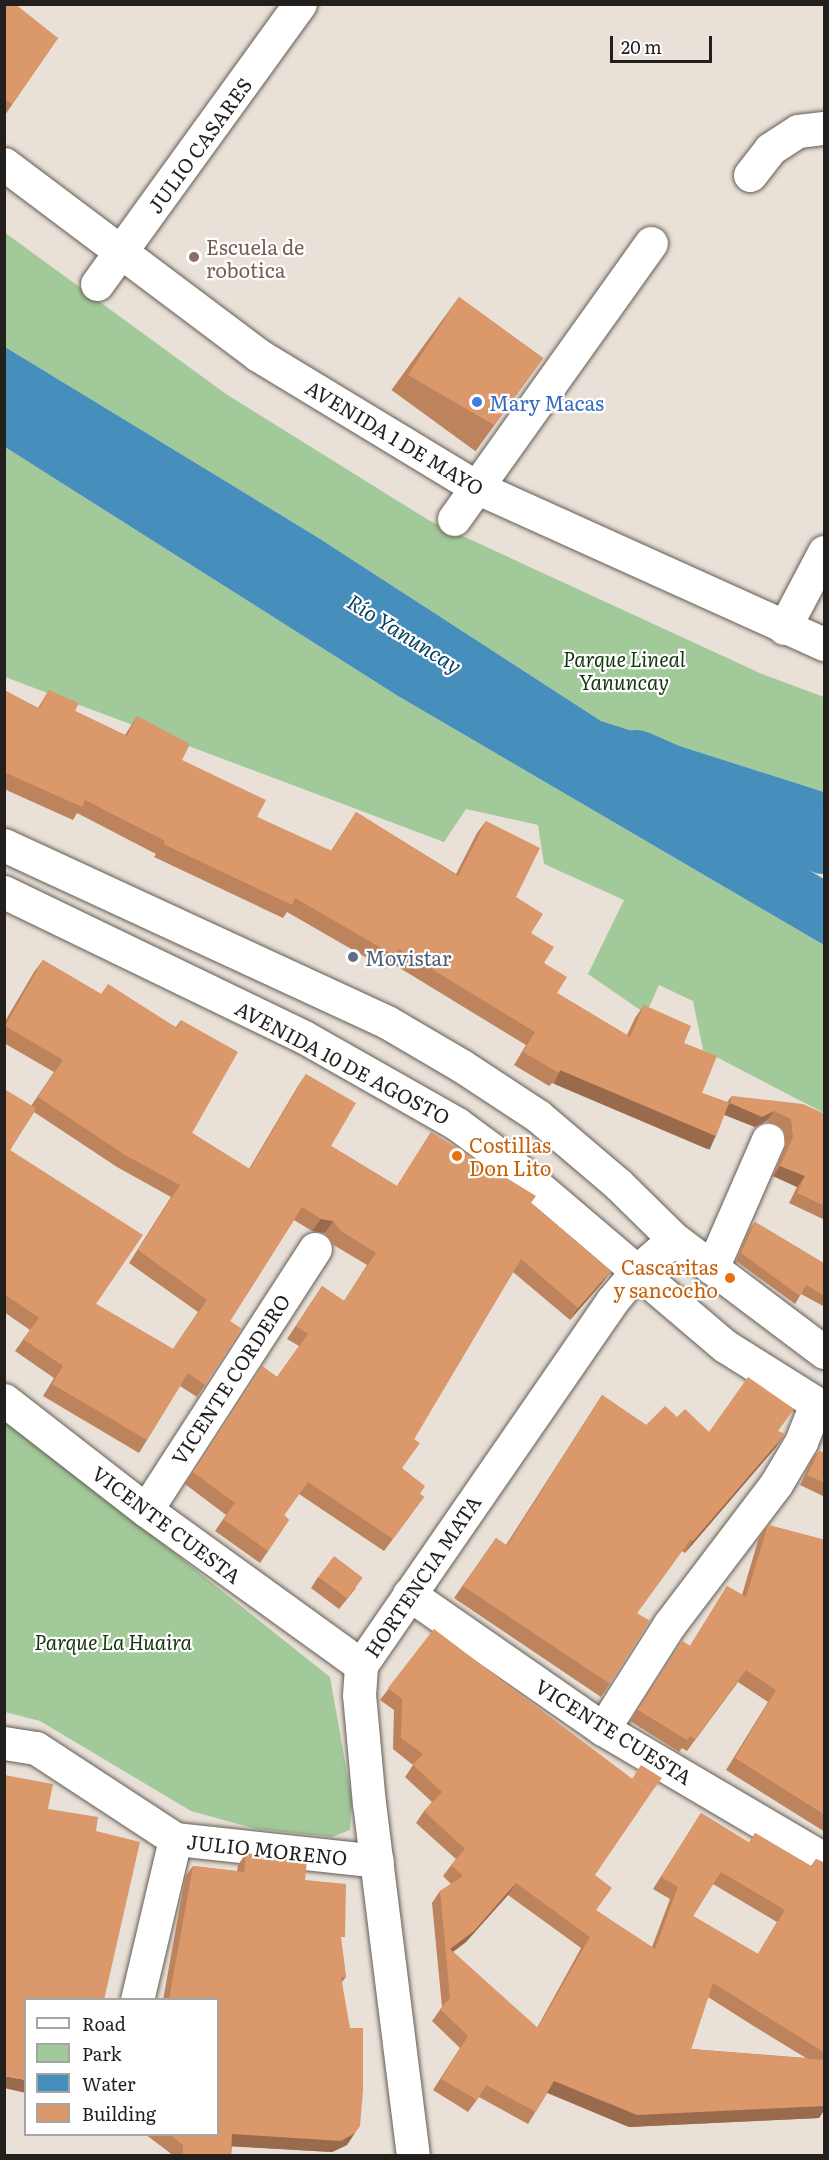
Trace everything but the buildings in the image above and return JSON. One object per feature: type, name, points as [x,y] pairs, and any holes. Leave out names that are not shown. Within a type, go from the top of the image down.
[{"type":"street","name":"JULIO CASARES","points":[[97,284],[300,4]]},
{"type":"street","points":[[750,176],[770,149],[798,131],[825,128]]},
{"type":"street","name":"AVENIDA 1 DE MAYO","points":[[4,164],[258,355],[476,487],[784,628],[825,644]]},
{"type":"street","points":[[454,519],[651,243]]},
{"type":"street","points":[[784,628],[825,552]]},
{"type":"street","points":[[4,844],[387,1022],[462,1066],[538,1116],[618,1184],[674,1239],[825,1352]]},
{"type":"street","name":"AVENIDA 10 DE AGOSTO","points":[[4,892],[304,1037],[447,1118],[511,1164],[725,1346],[820,1406]]},
{"type":"street","points":[[712,1268],[768,1140]]},
{"type":"street","name":"HORTENCIA MATA","points":[[412,2156],[359,1695],[361,1665],[605,1311],[636,1272],[674,1239]]},
{"type":"street","name":"VICENTE CORDERO","points":[[146,1510],[315,1249]]},
{"type":"street","name":"VICENTE CUESTA","points":[[4,1400],[146,1510],[361,1665]]},
{"type":"street","points":[[603,1729],[669,1625],[801,1442],[820,1406]]},
{"type":"street","name":"VICENTE CUESTA","points":[[409,1594],[603,1729],[825,1859]]},
{"type":"street","name":"JULIO MORENO","points":[[4,1743],[36,1748],[175,1839],[377,1861]]},
{"type":"street","points":[[137,1998],[175,1839]]},
{"type":"green space","name":"Parque Lineal Yanuncay","points":[[4,232],[226,394],[430,521],[762,674],[824,697],[824,792],[601,721],[317,537],[5,347]]},
{"type":"green space","points":[[5,447],[398,696],[824,945],[824,1113],[703,1050],[693,1001],[659,985],[646,1014],[588,974],[624,900],[544,864],[538,825],[466,809],[444,842],[5,677]]},
{"type":"green space","name":"Parque La Huaira","points":[[5,1418],[330,1677],[352,1801],[350,1830],[332,1837],[256,1829],[191,1811],[40,1721],[5,1712]]},
{"type":"water","points":[[5,347],[317,537],[601,721],[824,792],[824,811],[758,796],[696,794],[690,801],[824,879],[824,945],[398,696],[5,447]]},
{"type":"waterway","name":"Río Yanuncay","points":[[636,761],[824,843]]},
{"type":"place","name":"Escuela de robotica","points":[[194,257]]},
{"type":"place","name":"Mary Macas","points":[[477,402]]},
{"type":"place","name":"Movistar","points":[[353,957]]},
{"type":"place","name":"Costillas Don Lito","points":[[457,1156]]},
{"type":"place","name":"Cascaritas y sancocho","points":[[730,1278]]}]
